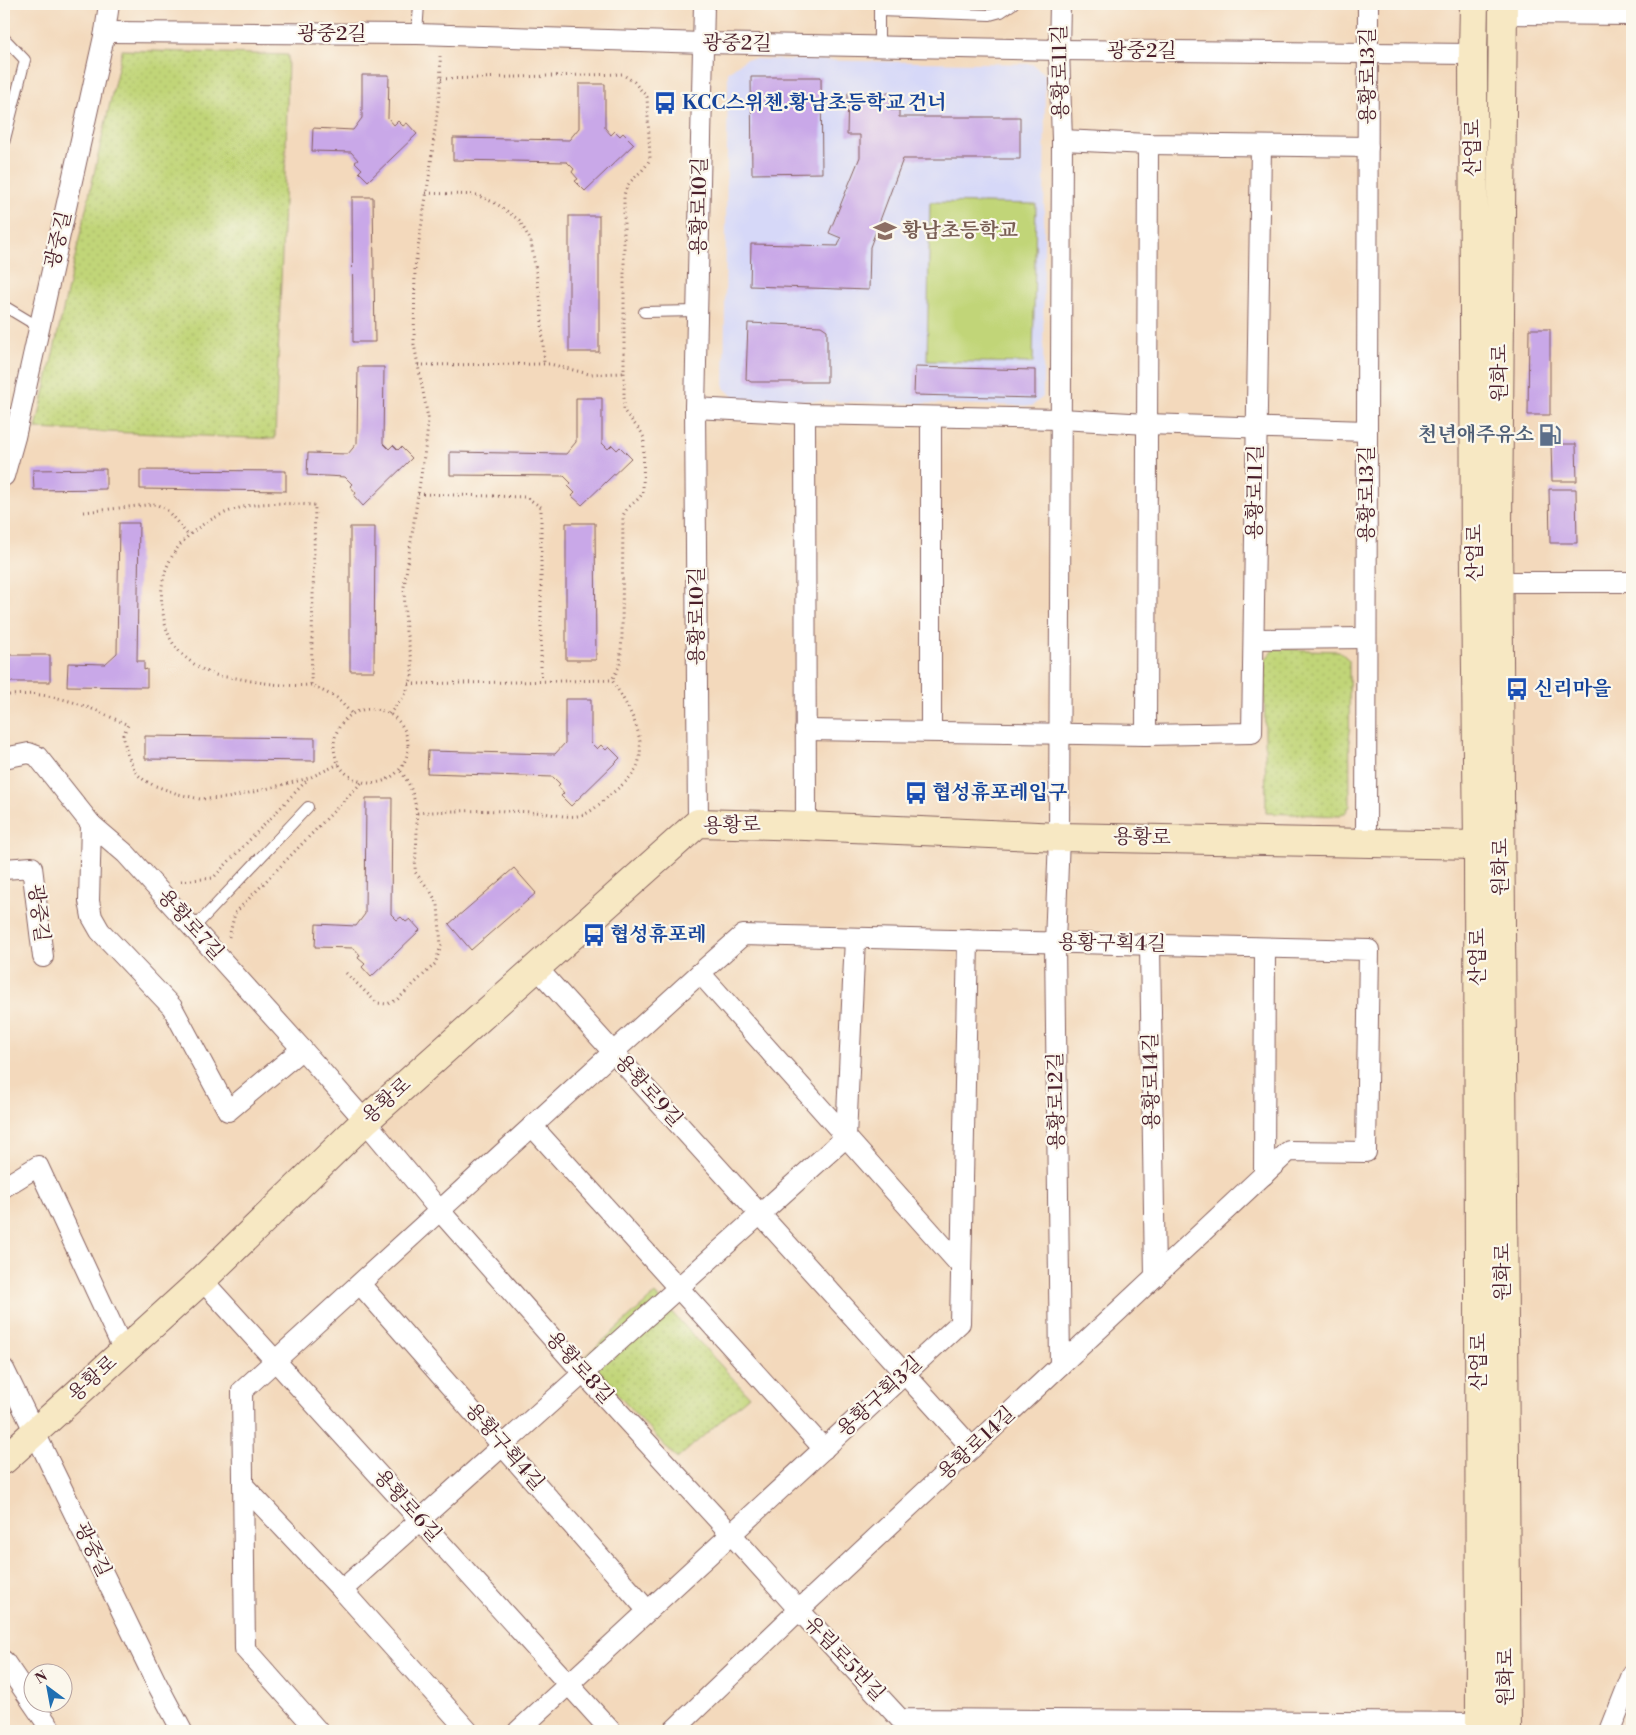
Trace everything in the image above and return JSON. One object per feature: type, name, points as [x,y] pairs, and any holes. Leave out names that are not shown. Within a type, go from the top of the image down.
[{"type":"street","name":"광중길","points":[[4,476],[15,437],[110,4]]},
{"type":"street","name":"용황로10길","points":[[698,823],[695,408],[704,4]]},
{"type":"street","name":"용황로11길","points":[[1059,836],[1062,140],[1059,50],[1060,4]]},
{"type":"street","name":"용황로13길","points":[[1366,842],[1368,4]]},
{"type":"street","name":"산업로","points":[[1474,4],[1480,1727]]},
{"type":"street","points":[[1502,9],[1632,14]]},
{"type":"street","name":"원화로","points":[[1502,9],[1499,582],[1507,1731]]},
{"type":"street","name":"광중2길","points":[[105,32],[417,34],[704,43],[1059,50],[1473,54]]},
{"type":"street","name":"용황로11길","points":[[1062,140],[1148,144]]},
{"type":"street","name":"용황로13길","points":[[1148,144],[1368,147]]},
{"type":"street","points":[[1146,735],[1148,144]]},
{"type":"street","name":"용황로11길","points":[[1059,733],[1146,735],[1252,733],[1261,146]]},
{"type":"street","points":[[695,408],[805,414],[1060,419],[1147,424],[1367,431]]},
{"type":"street","points":[[805,414],[806,826]]},
{"type":"street","points":[[930,731],[931,416]]},
{"type":"street","points":[[1499,582],[1632,582]]},
{"type":"street","points":[[1254,639],[1366,638]]},
{"type":"street","points":[[805,730],[1059,733]]},
{"type":"street","name":"용황로7길","points":[[4,758],[29,753],[37,756],[91,824],[126,854],[365,1121]]},
{"type":"street","name":"용황로","points":[[4,1460],[202,1280],[365,1121],[698,823],[1059,836],[1478,845]]},
{"type":"street","points":[[91,824],[89,901],[92,917],[100,931],[172,1007],[228,1111],[302,1049]]},
{"type":"street","name":"용황로12길","points":[[1059,836],[1056,943],[1060,1365]]},
{"type":"street","name":"광중길","points":[[4,869],[32,867],[43,957]]},
{"type":"street","name":"용황구획4길","points":[[318,1731],[245,1649],[242,1391],[743,935],[1368,950]]},
{"type":"street","points":[[342,1590],[846,1137],[855,938]]},
{"type":"street","name":"용황구획3길","points":[[518,1731],[960,1323],[968,940]]},
{"type":"street","name":"용황로14길","points":[[1150,945],[1155,1277]]},
{"type":"street","points":[[1264,1175],[1265,948]]},
{"type":"street","name":"용황로14길","points":[[798,1610],[1290,1151],[1366,1152],[1368,950]]},
{"type":"street","name":"용황로9길","points":[[536,967],[972,1448]]},
{"type":"street","points":[[700,974],[961,1266]]},
{"type":"street","name":"용황로8길","points":[[365,1121],[440,1211],[583,1373],[798,1610]]},
{"type":"street","points":[[532,1126],[824,1449]]},
{"type":"street","points":[[4,1187],[38,1166],[124,1351]]},
{"type":"street","name":"용황로6길","points":[[202,1280],[611,1731]]},
{"type":"street","name":"용황구획4길","points":[[360,1284],[648,1611]]},
{"type":"street","name":"광중길","points":[[4,1369],[156,1682],[182,1731]]},
{"type":"street","points":[[243,1485],[342,1590],[468,1731]]},
{"type":"street","name":"유림로5번길","points":[[673,1731],[798,1610],[900,1719],[1480,1727]]},
{"type":"street","points":[[4,1661],[52,1731]]},
{"type":"street","points":[[1610,1731],[1631,1685]]},
{"type":"lane","points":[[417,34],[419,4]]},
{"type":"lane","points":[[880,46],[879,7],[990,15],[1001,12],[1013,4]]},
{"type":"lane","points":[[4,27],[4,38],[25,60],[4,143]]},
{"type":"lane","points":[[4,306],[39,327]]},
{"type":"lane","points":[[644,312],[697,310]]},
{"type":"lane","points":[[193,929],[308,808]]},
{"type":"path","points":[[389,714],[405,695],[412,677],[412,660],[406,631],[404,587],[427,436],[428,418],[414,344],[415,267],[441,79],[440,56]]},
{"type":"path","points":[[441,79],[622,74],[634,82],[646,97],[650,158],[647,166],[635,176],[626,188],[624,196],[624,411],[644,438],[642,492],[640,498],[626,508],[623,516],[622,637],[620,665],[612,680]]},
{"type":"path","points":[[426,193],[477,195],[497,204],[519,220],[531,241],[541,303],[544,363]]},
{"type":"path","points":[[418,365],[544,363],[589,374],[624,374]]},
{"type":"path","points":[[418,494],[526,497],[541,507],[542,681]]},
{"type":"path","points":[[84,512],[155,504],[166,509],[188,535]]},
{"type":"path","points":[[311,685],[315,505],[276,504],[244,507],[216,517],[188,535],[173,552],[162,578],[161,601],[166,630],[178,650],[191,662],[213,674],[257,682],[311,685],[337,698],[352,714]]},
{"type":"path","points":[[409,684],[612,680]]},
{"type":"path","points":[[417,813],[492,810],[576,816],[586,814],[624,784],[636,769],[640,752],[639,737],[634,722],[612,680]]},
{"type":"path","points":[[4,695],[46,695],[106,714],[128,725],[123,736],[136,773],[153,785],[200,799],[228,798],[309,778],[339,764]]},
{"type":"path","points":[[364,709],[377,710],[389,714],[399,722],[405,733],[407,745],[405,758],[399,769],[390,777],[378,782],[355,780],[346,773],[334,754],[334,742],[337,731],[352,714],[364,709]]},
{"type":"path","points":[[346,973],[377,1003],[387,1004],[397,1000],[435,964],[439,954],[441,946],[438,905],[431,892],[415,872],[417,813],[415,798],[408,779],[399,769]]},
{"type":"path","points":[[181,881],[213,878],[309,778]]},
{"type":"path","points":[[229,937],[235,913],[362,781]]},
{"type":"shaded area","name":"황남초등학교","points":[[746,59],[1032,64],[1045,74],[1043,397],[1032,406],[736,399],[724,388],[728,72]]},
{"type":"green space","points":[[122,50],[288,55],[275,439],[36,429]]},
{"type":"green space","points":[[930,202],[1036,204],[1033,363],[927,361]]},
{"type":"green space","points":[[1274,649],[1339,651],[1349,660],[1350,806],[1340,816],[1266,813],[1264,661]]},
{"type":"green space","points":[[655,1294],[749,1396],[677,1459],[584,1358]]},
{"type":"building","points":[[362,75],[389,75],[388,118],[394,125],[398,121],[403,126],[407,123],[417,134],[368,181],[359,172],[362,169],[355,162],[358,160],[351,152],[312,151],[313,128],[353,130],[362,118]]},
{"type":"building","points":[[751,77],[821,77],[822,173],[752,174]]},
{"type":"building","points":[[579,84],[605,84],[605,128],[611,135],[615,131],[620,136],[623,133],[634,144],[585,191],[575,181],[578,179],[572,172],[574,169],[567,162],[453,160],[453,138],[569,140],[579,128]]},
{"type":"building","points":[[848,93],[891,93],[891,110],[899,110],[899,117],[1020,117],[1020,159],[903,159],[870,247],[869,290],[750,286],[751,244],[838,246],[841,238],[829,233],[860,157],[860,135],[847,135]]},
{"type":"building","points":[[352,197],[373,197],[375,342],[353,342]]},
{"type":"building","points":[[569,216],[599,216],[599,352],[569,352]]},
{"type":"building","points":[[748,323],[821,326],[827,330],[827,382],[751,382],[746,379]]},
{"type":"building","points":[[1529,329],[1550,329],[1550,415],[1528,415]]},
{"type":"building","points":[[358,367],[384,367],[383,443],[389,449],[393,445],[398,450],[401,447],[412,458],[363,506],[354,496],[356,493],[350,486],[352,484],[345,477],[307,475],[308,453],[348,454],[357,443]]},
{"type":"building","points":[[915,367],[1035,370],[1035,398],[914,395]]},
{"type":"building","points":[[576,398],[602,398],[602,443],[608,449],[612,445],[617,450],[620,447],[631,458],[582,505],[572,496],[575,493],[568,486],[571,483],[564,476],[450,475],[450,452],[566,454],[576,442]]},
{"type":"building","points":[[1551,444],[1576,444],[1577,481],[1552,481]]},
{"type":"building","points":[[106,469],[106,489],[34,490],[33,470]]},
{"type":"building","points":[[140,470],[286,471],[286,491],[140,489]]},
{"type":"building","points":[[1549,489],[1576,489],[1577,543],[1550,543]]},
{"type":"building","points":[[119,523],[139,523],[137,661],[144,661],[144,670],[147,669],[147,687],[67,686],[68,663],[105,664],[117,653]]},
{"type":"building","points":[[566,523],[595,523],[596,660],[566,660]]},
{"type":"building","points":[[350,527],[375,527],[374,671],[350,671]]},
{"type":"building","points":[[4,655],[50,655],[50,682],[4,682]]},
{"type":"building","points":[[565,699],[591,699],[591,743],[597,749],[601,745],[606,750],[609,747],[620,758],[571,806],[561,796],[564,793],[558,786],[560,784],[553,777],[427,773],[428,751],[555,754],[565,743]]},
{"type":"building","points":[[145,736],[315,738],[315,761],[145,759]]},
{"type":"building","points":[[366,798],[392,798],[391,914],[397,920],[401,917],[406,922],[410,919],[420,930],[371,977],[362,967],[365,964],[358,958],[360,955],[354,948],[315,947],[316,924],[356,926],[365,914]]},
{"type":"building","points":[[514,868],[536,893],[471,950],[449,924]]},
{"type":"place","name":"KCC스위첸.황남초등학교 건너","points":[[665,103]]},
{"type":"place","name":"황남초등학교","points":[[885,231]]},
{"type":"place","name":"천년애주유소","points":[[1550,435]]},
{"type":"place","name":"신리마을","points":[[1517,689]]},
{"type":"place","name":"협성휴포레입구","points":[[916,793]]},
{"type":"place","name":"협성휴포레","points":[[594,935]]}]
